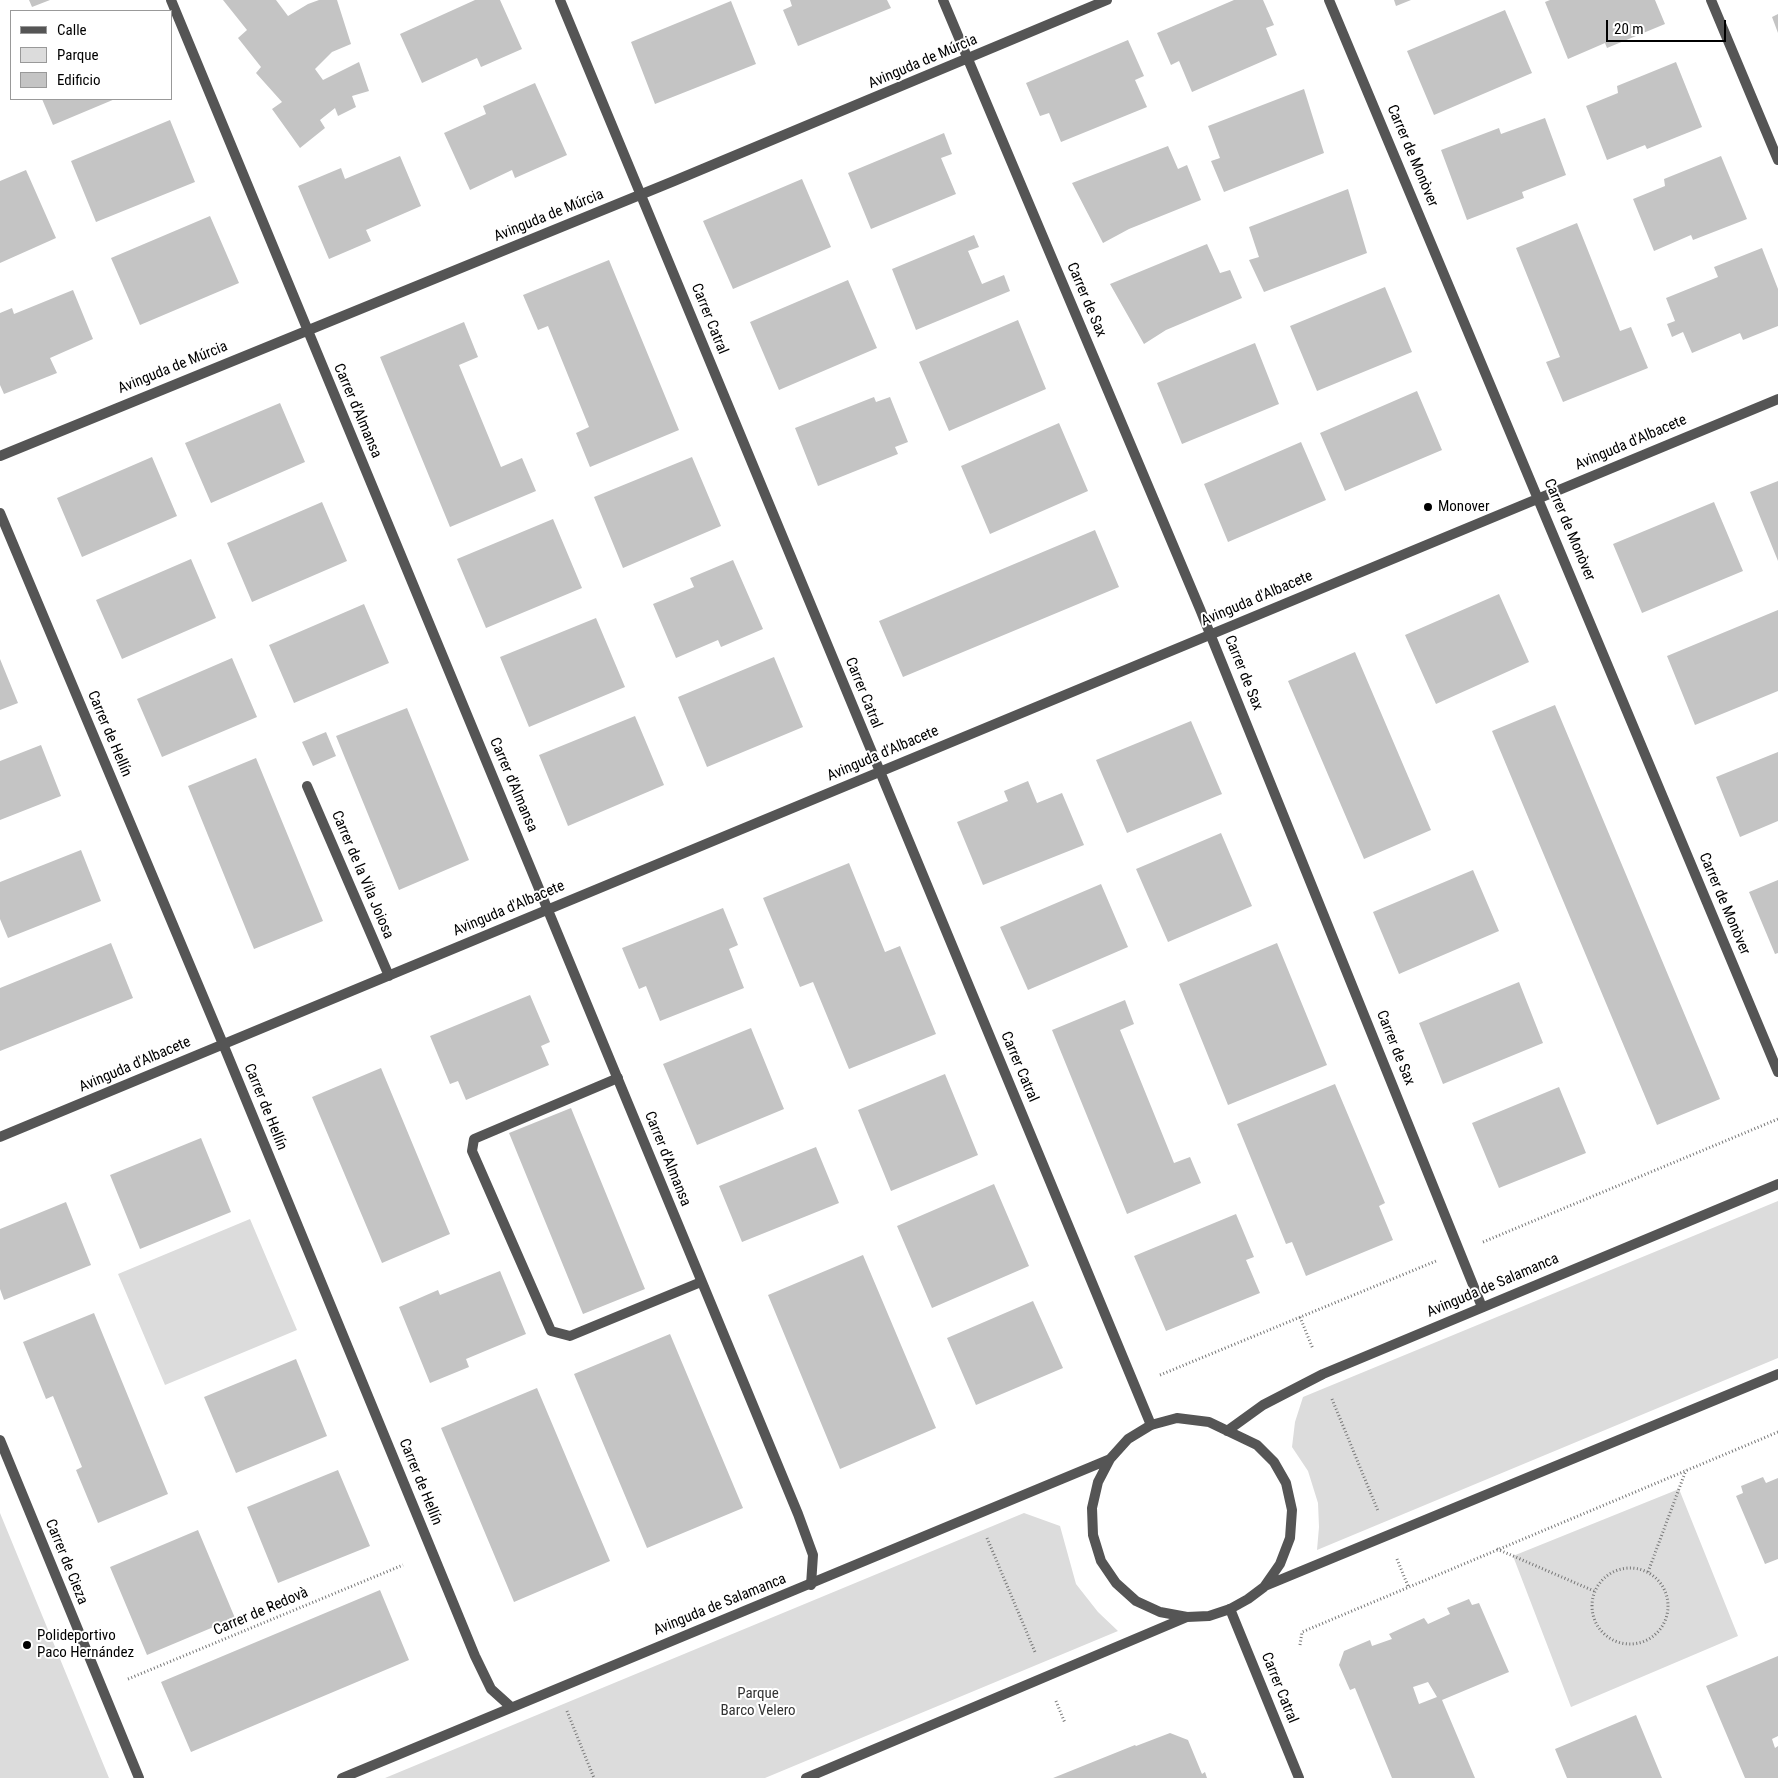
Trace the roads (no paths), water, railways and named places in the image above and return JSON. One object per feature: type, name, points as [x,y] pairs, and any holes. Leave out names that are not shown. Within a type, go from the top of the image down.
[{"type":"street","name":"Carrer d'Almansa","points":[[171,0],[618,1078],[812,1555],[811,1584]]},
{"type":"street","name":"Carrer Catral","points":[[560,0],[1151,1425]]},
{"type":"street","name":"Carrer de Sax","points":[[943,0],[1211,634],[1482,1306]]},
{"type":"street","name":"Avinguda de Múrcia","points":[[0,456],[967,60],[1107,0]]},
{"type":"street","name":"Carrer de Monòver","points":[[1330,0],[1540,498],[1778,1072]]},
{"type":"street","points":[[1711,0],[1778,160]]},
{"type":"street","name":"Avinguda d'Albacete","points":[[0,1137],[1778,398]]},
{"type":"street","name":"Carrer de Hellín","points":[[0,513],[223,1044],[476,1656],[491,1688],[511,1706]]},
{"type":"street","name":"Carrer de la Vila Joiosa","points":[[307,786],[389,976]]},
{"type":"street","points":[[618,1078],[474,1140],[472,1152],[551,1331],[570,1336],[701,1282]]},
{"type":"street","name":"Avinguda de Salamanca","points":[[1227,1431],[1263,1405],[1323,1374],[1778,1184]]},
{"type":"street","points":[[1264,1587],[1280,1564],[1290,1538],[1292,1510],[1286,1483],[1274,1462],[1257,1445],[1209,1422],[1191,1419],[1177,1418],[1151,1425],[1128,1439],[1110,1459],[1098,1482],[1092,1508],[1093,1535],[1101,1561],[1116,1583],[1136,1601],[1160,1612],[1187,1616],[1209,1616],[1230,1609],[1264,1587],[1387,1534],[1778,1374]]},
{"type":"street","name":"Carrer de Cieza","points":[[0,1440],[139,1778]]},
{"type":"street","name":"Avinguda de Salamanca","points":[[342,1778],[511,1706],[811,1584],[1110,1459]]},
{"type":"street","name":"Carrer Catral","points":[[1230,1609],[1299,1778]]},
{"type":"street","points":[[806,1778],[1187,1616]]},
{"type":"place","name":"Monover","points":[[1428,507]]},
{"type":"place","name":"Polideportivo Paco Hernández","points":[[27,1645]]},
{"type":"park label","name":"Parque Barco Velero","points":[[758,1702]]}]
